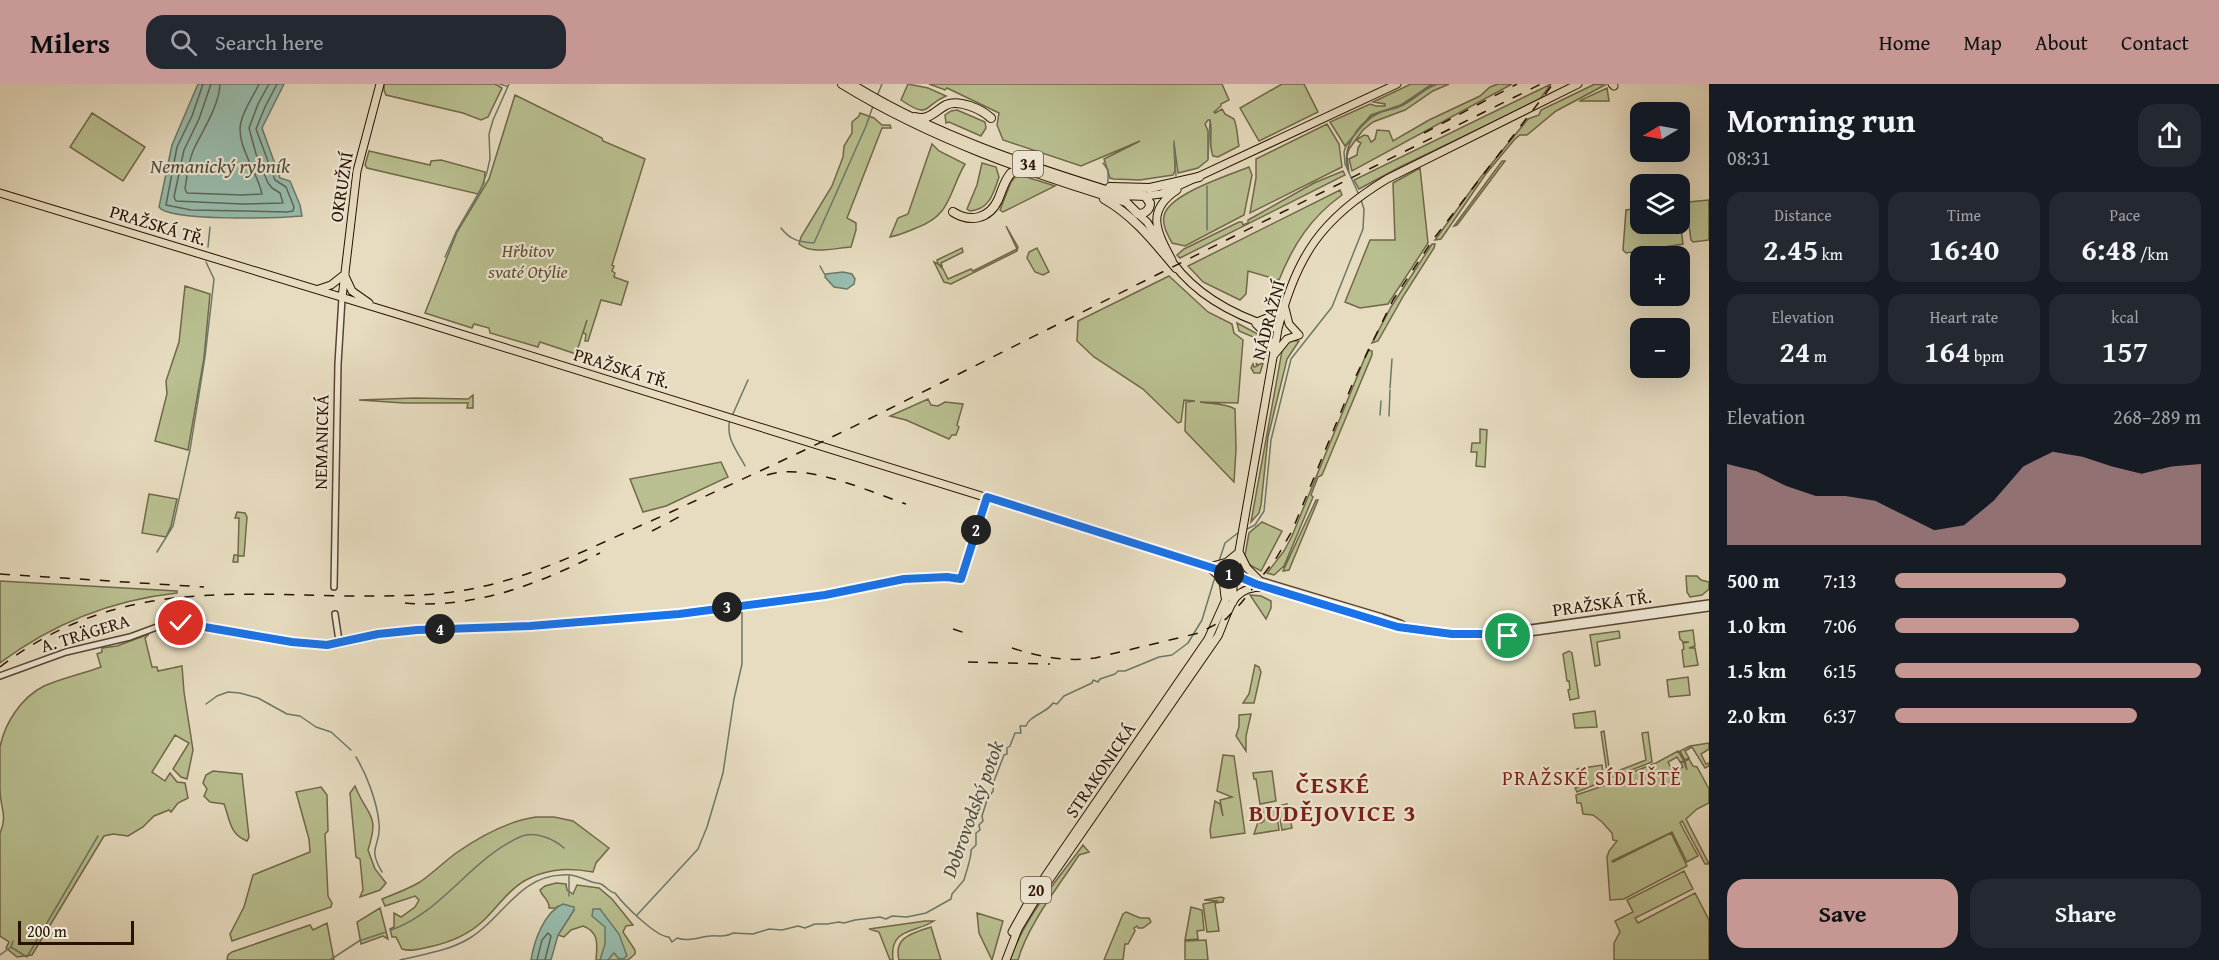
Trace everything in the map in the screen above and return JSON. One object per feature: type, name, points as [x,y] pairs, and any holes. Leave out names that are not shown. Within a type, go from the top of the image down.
[{"type":"highway","name":"34","points":[[843,84],[927,131],[979,153],[1083,185],[1125,196],[1140,196],[1149,200],[1149,208]]},
{"type":"highway","name":"34","points":[[851,84],[866,96]]},
{"type":"highway","points":[[903,114],[923,118],[952,103],[963,104],[991,118]]},
{"type":"highway","name":"34","points":[[882,105],[962,141],[1131,205],[1133,211],[1138,214]]},
{"type":"highway","points":[[941,108],[938,118],[940,126],[962,141]]},
{"type":"highway","points":[[979,153],[1004,166],[1005,182]]},
{"type":"highway","points":[[953,212],[961,217],[973,219],[985,215],[993,208],[1011,173],[1035,172]]},
{"type":"highway","points":[[1083,185],[1135,189],[1198,177]]},
{"type":"highway","name":"34","points":[[1083,185],[1130,216],[1176,268]]},
{"type":"highway","points":[[1131,205],[1132,200],[1140,196]]},
{"type":"highway","points":[[1138,214],[1144,213],[1149,208]]},
{"type":"main road","name":"OKRUŽNÍ","points":[[342,298],[357,171],[380,84]]},
{"type":"main road","points":[[1140,196],[1161,194],[1397,84]]},
{"type":"main road","name":"NÁDRAŽNÍ","points":[[1235,575],[1278,329],[1285,302],[1301,263],[1319,233],[1364,193],[1387,179],[1578,84]]},
{"type":"main road","points":[[1176,268],[1160,236],[1156,224],[1157,215],[1165,200],[1198,177]]},
{"type":"main road","name":"PRAŽSKÁ TŘ.","points":[[0,193],[379,308],[1235,575]]},
{"type":"main road","points":[[1149,208],[1161,194]]},
{"type":"main road","name":"34","points":[[1149,208],[1149,218],[1156,237]]},
{"type":"main road","name":"34","points":[[1138,214],[1147,222],[1176,268],[1198,289],[1234,313],[1278,329]]},
{"type":"main road","points":[[317,290],[331,285],[345,274],[352,292],[379,308]]},
{"type":"main road","points":[[1272,360],[1270,338],[1255,322],[1272,316],[1285,302]]},
{"type":"main road","points":[[1272,360],[1285,340],[1299,335],[1288,321],[1285,302]]},
{"type":"main road","points":[[1225,598],[1225,584],[1215,569],[1239,552],[1246,568],[1261,583],[1239,593],[1233,602]]},
{"type":"main road","points":[[1233,585],[1235,575]]},
{"type":"main road","name":"20","points":[[1225,598],[1233,585]]},
{"type":"main road","name":"20","points":[[1233,585],[1233,602]]},
{"type":"main road","name":"STRAKONICKÁ","points":[[1002,960],[1014,927],[1032,896],[1208,639],[1225,598]]},
{"type":"main road","name":"STRAKONICKÁ","points":[[1006,960],[1018,929],[1047,883],[1218,636],[1233,602]]},
{"type":"street","name":"NEMANICKÁ","points":[[334,587],[337,390],[342,298]]},
{"type":"street","name":"A. TRÄGERA","points":[[0,676],[66,652],[130,637],[165,624],[186,623],[327,645],[339,641],[417,630],[530,626],[679,614],[825,595],[904,579],[947,577],[961,579],[987,497]]},
{"type":"street","name":"PRAŽSKÁ TŘ.","points":[[1235,575],[1400,622],[1407,627],[1442,634],[1508,636],[1709,608]]},
{"type":"street","name":"PRAŽSKÁ TŘ.","points":[[1617,620],[1709,603]]},
{"type":"street","points":[[335,614],[339,641]]},
{"type":"green space","points":[[384,84],[495,84],[502,88],[488,117],[481,120],[463,113],[386,95]]},
{"type":"green space","points":[[908,84],[928,88],[946,96],[926,109],[917,109],[901,100]]},
{"type":"green space","points":[[929,84],[1222,84],[1229,100],[1221,104],[1214,112],[1222,109],[1225,114],[1234,119],[1239,146],[1218,157],[1213,156],[1211,125],[1208,120],[1205,124],[1208,131],[1208,160],[1198,168],[1178,173],[1174,143],[1175,171],[1173,175],[1140,180],[1114,179],[1110,178],[1104,159],[1140,141],[1081,166],[1003,140],[997,125],[999,113],[947,88],[945,90]]},
{"type":"green space","points":[[1282,84],[1304,84],[1318,112],[1259,141],[1240,108]]},
{"type":"green space","points":[[1411,84],[1432,84],[1401,105],[1371,115],[1345,146],[1330,122],[1370,104],[1385,106],[1385,104],[1373,102]]},
{"type":"green space","points":[[1437,84],[1449,84],[1433,91],[1405,110],[1373,122],[1363,130],[1349,149],[1347,156],[1352,138],[1363,124],[1379,113],[1406,104]]},
{"type":"green space","points":[[1498,84],[1512,84],[1352,171],[1349,159],[1357,155],[1361,143],[1356,140],[1364,135],[1368,136],[1371,142],[1375,139],[1377,130],[1389,131],[1393,141],[1429,120],[1480,96],[1490,87]]},
{"type":"green space","points":[[1551,84],[1535,102],[1359,189],[1354,180]]},
{"type":"green space","points":[[1595,84],[1605,85],[1556,111],[1527,135],[1520,135],[1515,139],[1485,175],[1441,239],[1435,240],[1480,178],[1528,119],[1539,115],[1541,110]]},
{"type":"green space","points":[[1607,88],[1609,101],[1580,101],[1581,100]]},
{"type":"green space","name":"Hřbitov svaté Otýlie","points":[[515,95],[602,138],[603,141],[645,159],[612,265],[614,266],[612,271],[615,273],[614,277],[628,282],[621,305],[601,300],[588,341],[585,341],[586,334],[583,333],[587,320],[576,354],[540,342],[538,347],[490,333],[489,328],[474,324],[472,328],[425,313],[457,232],[489,179]]},
{"type":"green space","points":[[957,110],[985,122],[986,128],[981,136],[949,122],[946,123],[945,115]]},
{"type":"green space","points":[[92,113],[145,147],[123,181],[70,147]]},
{"type":"green space","points":[[860,113],[874,118],[882,125],[890,125],[891,128],[882,128],[847,218],[856,223],[851,247],[824,250],[804,247],[799,244],[801,237],[832,186],[843,157],[844,146],[852,133],[852,122]]},
{"type":"green space","points":[[1327,124],[1339,144],[1342,167],[1250,213],[1256,178],[1256,159]]},
{"type":"green space","points":[[932,144],[939,151],[965,164],[948,202],[943,210],[928,223],[890,237],[898,218],[908,214]]},
{"type":"green space","points":[[369,151],[430,165],[431,161],[441,160],[485,172],[484,183],[478,194],[367,168],[365,165]]},
{"type":"green space","points":[[1502,161],[1505,161],[1454,226]]},
{"type":"green space","points":[[982,163],[996,167],[999,177],[990,200],[977,210],[970,211],[967,209],[977,185]]},
{"type":"green space","points":[[1249,167],[1252,175],[1244,215],[1185,246],[1172,243],[1166,230],[1164,216],[1176,200],[1201,186]]},
{"type":"green space","points":[[1420,168],[1428,243],[1388,304],[1360,308],[1345,302],[1370,240],[1395,240],[1393,183]]},
{"type":"green space","points":[[1343,171],[1345,175],[1180,258],[1177,255],[1184,249],[1239,222],[1243,225],[1248,223],[1248,220],[1314,183]]},
{"type":"green space","points":[[1020,175],[1055,186],[1003,212],[1000,210],[1011,182]]},
{"type":"green space","points":[[1340,190],[1342,195],[1312,222],[1304,233],[1290,255],[1279,280],[1248,271],[1246,294],[1240,300],[1203,282],[1188,266]]},
{"type":"green space","points":[[1709,200],[1709,240],[1693,242],[1691,240],[1690,202]]},
{"type":"green space","points":[[1630,209],[1630,234],[1682,234],[1683,244],[1630,246],[1630,252],[1626,253],[1623,250],[1626,210]]},
{"type":"green space","points":[[1006,226],[1018,247],[1017,251],[951,284],[944,282],[934,262],[938,264],[948,279],[971,269],[973,271],[1017,249]]},
{"type":"green space","points":[[1432,244],[1435,244],[1434,248],[1378,341],[1372,343],[1391,307]]},
{"type":"green space","points":[[962,248],[963,252],[941,263],[942,266],[937,260]]},
{"type":"green space","points":[[1037,248],[1049,272],[1043,275],[1035,272],[1027,258],[1029,252]]},
{"type":"green space","points":[[1169,276],[1208,312],[1232,324],[1234,333],[1243,340],[1238,403],[1200,402],[1235,409],[1234,482],[1185,431],[1186,402],[1195,401],[1184,400],[1181,422],[1178,423],[1143,389],[1094,357],[1077,341],[1078,321]]},
{"type":"green space","points":[[185,286],[210,294],[204,358],[188,450],[155,441],[167,394],[166,381],[179,342]]},
{"type":"green space","points":[[1237,323],[1263,337],[1266,336],[1268,348],[1260,373],[1254,373],[1251,368],[1253,364],[1254,367],[1257,366],[1256,363],[1258,365],[1263,363],[1265,342],[1239,331]]},
{"type":"green space","points":[[1290,340],[1299,341],[1287,359],[1268,437],[1261,505],[1259,513],[1251,522],[1282,351]]},
{"type":"green space","points":[[1368,350],[1372,351],[1372,355],[1322,475],[1318,477],[1311,495],[1313,497],[1284,566],[1274,575],[1267,573],[1292,536]]},
{"type":"green space","points":[[473,395],[473,408],[467,408],[468,403],[359,400],[468,399]]},
{"type":"green space","points":[[928,399],[931,405],[938,406],[945,402],[963,404],[956,435],[952,435],[949,439],[906,420],[890,416]]},
{"type":"green space","points":[[1480,429],[1487,430],[1485,467],[1476,466],[1477,452],[1471,452],[1472,443],[1480,443]]},
{"type":"green space","points":[[721,462],[728,477],[666,506],[643,512],[630,479]]},
{"type":"green space","points":[[149,494],[177,499],[166,537],[142,533]]},
{"type":"green space","points":[[1318,500],[1289,570],[1283,571]]},
{"type":"green space","points":[[237,512],[245,513],[247,517],[244,556],[238,556],[238,562],[233,562],[234,555],[238,555],[239,518],[235,518]]},
{"type":"green space","points":[[1262,522],[1282,531],[1261,571],[1248,564],[1245,555],[1249,533]]},
{"type":"green space","points":[[1686,576],[1697,576],[1709,582],[1709,589],[1702,595],[1690,597],[1687,592]]},
{"type":"green space","points":[[0,581],[177,591],[177,593],[130,601],[84,616],[41,637],[0,663]]},
{"type":"green space","points":[[1250,595],[1261,596],[1271,601],[1271,608],[1266,619]]},
{"type":"green space","points":[[1693,630],[1695,646],[1689,648],[1695,648],[1698,665],[1684,667],[1683,643],[1689,642],[1683,642],[1680,639],[1679,632]]},
{"type":"green space","points":[[1619,631],[1620,638],[1597,642],[1600,665],[1595,666],[1590,635]]},
{"type":"green space","points":[[149,634],[145,638],[152,667],[157,667],[158,671],[182,666],[193,750],[187,779],[181,777],[173,769],[189,743],[175,735],[152,772],[165,781],[170,773],[177,782],[185,783],[188,798],[178,803],[171,812],[169,810],[154,816],[143,827],[128,836],[113,834],[104,836],[32,955],[17,957],[6,948],[9,942],[0,936],[0,833],[4,817],[0,796],[0,747],[6,728],[16,711],[36,691],[51,683],[101,667],[97,654],[102,652],[102,648],[117,646]]},
{"type":"green space","points":[[1569,651],[1572,653],[1579,698],[1570,700],[1569,681],[1567,681],[1563,654]]},
{"type":"green space","points":[[1255,665],[1261,672],[1254,703],[1243,703],[1249,694]]},
{"type":"green space","points":[[1688,677],[1690,695],[1669,697],[1667,680]]},
{"type":"green space","points":[[1595,711],[1597,727],[1575,728],[1573,714]]},
{"type":"green space","points":[[1251,714],[1246,736],[1246,751],[1236,736],[1239,715]]},
{"type":"green space","points":[[1604,731],[1610,774],[1646,760],[1642,733],[1648,732],[1652,762],[1608,779],[1601,732]]},
{"type":"green space","points":[[1709,743],[1709,749],[1701,754],[1706,764],[1709,763],[1709,766],[1705,768],[1692,747],[1685,751],[1689,758],[1685,760],[1680,751],[1690,746]]},
{"type":"green space","points":[[1678,751],[1684,761],[1680,762],[1677,757],[1668,762],[1673,772],[1683,767],[1681,763],[1684,762],[1687,770],[1685,761],[1689,759],[1693,766],[1697,767],[1709,789],[1709,803],[1697,809],[1686,819],[1709,864],[1705,864],[1682,821],[1680,823],[1698,856],[1687,862],[1672,832],[1612,861],[1671,833],[1687,866],[1624,899],[1610,900],[1607,857],[1617,841],[1613,840],[1612,833],[1602,822],[1593,815],[1583,814],[1581,803],[1577,803],[1576,795],[1621,780],[1620,777],[1656,763]]},
{"type":"green space","points":[[1223,755],[1234,756],[1245,833],[1211,838],[1210,830],[1215,801],[1220,804],[1223,816],[1220,800],[1232,797],[1217,791]]},
{"type":"green space","points":[[1602,765],[1604,781],[1577,792],[1575,788],[1579,787],[1577,769]]},
{"type":"green space","points":[[213,771],[242,774],[249,837],[247,841],[233,830],[224,804],[210,802],[204,796],[207,789],[203,783],[206,775]]},
{"type":"green space","points":[[1272,771],[1276,801],[1260,804],[1253,773]]},
{"type":"green space","points":[[355,786],[373,822],[368,850],[375,869],[386,883],[380,890],[360,897],[363,890],[360,859],[356,857],[350,793]]},
{"type":"green space","points":[[321,787],[327,795],[328,831],[325,834],[328,896],[332,903],[331,907],[232,941],[230,934],[244,907],[253,875],[310,852],[309,839],[296,792]]},
{"type":"green space","points":[[1287,804],[1292,828],[1282,830],[1278,806]]},
{"type":"green space","points":[[1276,807],[1279,830],[1254,834],[1258,822],[1264,821],[1262,809]]},
{"type":"green space","points":[[536,817],[554,817],[573,821],[609,848],[596,863],[593,872],[561,870],[538,875],[516,887],[483,921],[464,934],[429,947],[402,949],[396,937],[392,937],[390,929],[394,927],[394,913],[401,917],[415,907],[419,900],[415,896],[385,906],[382,899],[420,882],[456,853],[484,836],[514,822]]},
{"type":"green space","points":[[1083,845],[1089,852],[1079,855],[1045,906],[1029,933],[1018,960],[1010,960],[1033,914]]},
{"type":"green space","points":[[1684,871],[1693,889],[1635,918],[1638,923],[1695,893],[1709,920],[1709,960],[1614,960],[1614,943],[1620,932],[1615,921],[1633,912],[1627,900]]},
{"type":"green space","points":[[556,883],[566,884],[567,890],[573,894],[577,885],[599,888],[612,899],[633,925],[626,926],[623,932],[635,950],[635,954],[628,960],[596,960],[595,936],[588,929],[583,926],[571,930],[564,937],[558,935],[574,910],[558,906],[549,908],[540,890]]},
{"type":"green space","points":[[1224,898],[1223,902],[1215,903],[1219,931],[1207,932],[1203,904],[1218,901],[1204,900]]},
{"type":"green space","points":[[1191,907],[1202,910],[1204,930],[1197,931],[1198,939],[1185,940]]},
{"type":"green space","points":[[380,908],[388,939],[383,936],[361,944],[357,922]]},
{"type":"green space","points":[[1126,912],[1140,918],[1149,918],[1151,922],[1143,928],[1137,926],[1134,928],[1135,931],[1128,944],[1125,944],[1123,960],[1104,960],[1123,914]]},
{"type":"green space","points":[[977,913],[1003,921],[992,960],[979,933]]},
{"type":"green space","points":[[934,921],[899,936],[893,949],[893,960],[890,960],[879,932],[869,929]]},
{"type":"green space","points":[[327,923],[334,960],[227,960],[228,955],[232,952],[310,925],[313,930]]},
{"type":"green space","points":[[931,927],[941,960],[899,960],[898,952],[902,941],[911,934]]},
{"type":"green space","points":[[1206,940],[1208,960],[1185,960],[1185,941]]},
{"type":"water","name":"Nemanický rybník","points":[[198,84],[284,84],[262,128],[280,178],[290,181],[302,216],[203,217],[167,212],[159,207],[172,145]]},
{"type":"water","points":[[843,272],[852,274],[855,279],[854,284],[847,289],[834,287],[825,277],[826,274]]},
{"type":"water","points":[[563,904],[574,907],[574,910],[558,935],[551,960],[531,960],[537,936],[545,920],[550,913]]},
{"type":"water","points":[[593,909],[600,909],[619,934],[627,956],[623,959],[618,958],[614,953],[608,960],[600,960],[605,944],[605,927],[592,916]]},
{"type":"waterway","points":[[499,84],[507,86]]},
{"type":"waterway","points":[[445,257],[456,232],[481,189],[490,159],[489,134],[509,84]]},
{"type":"waterway","points":[[877,96],[882,84]]},
{"type":"waterway","name":"Dobrovodský potok","points":[[1359,195],[1345,164],[1346,146],[1376,113],[1396,108],[1434,84]]},
{"type":"waterway","points":[[781,228],[795,240],[814,243],[873,106]]},
{"type":"waterway","points":[[1208,159],[1210,120]]},
{"type":"waterway","points":[[1174,141],[1176,176]]},
{"type":"waterway","points":[[1103,163],[1108,170],[1108,182]]},
{"type":"waterway","points":[[1207,186],[1207,230]]},
{"type":"waterway","name":"Dobrovodský potok","points":[[1247,529],[1255,525],[1264,511],[1271,440],[1291,359],[1332,307],[1363,229],[1364,209],[1361,200]]},
{"type":"waterway","points":[[208,247],[210,227]]},
{"type":"waterway","points":[[157,552],[173,526],[190,450],[205,357],[214,279],[206,262]]},
{"type":"waterway","points":[[820,266],[825,275]]},
{"type":"waterway","points":[[1390,388],[1392,359]]},
{"type":"waterway","points":[[732,416],[748,380]]},
{"type":"waterway","points":[[1389,416],[1390,390]]},
{"type":"waterway","points":[[1380,415],[1381,401]]},
{"type":"waterway","points":[[730,420],[730,438],[745,466]]},
{"type":"waterway","name":"Dobrovodský potok","points":[[1219,561],[1225,543],[1239,532]]},
{"type":"waterway","name":"Dobrovodský potok","points":[[400,960],[436,952],[470,938],[522,890],[547,877],[562,875],[574,876],[603,885],[615,893],[656,932],[669,937],[672,942],[677,938],[725,936],[733,933],[753,934],[769,929],[782,930],[798,926],[805,928],[815,924],[844,923],[880,917],[886,919],[892,916],[907,917],[926,913],[951,899],[952,894],[964,880],[971,850],[976,845],[976,833],[980,830],[979,825],[983,821],[982,816],[987,800],[993,791],[994,781],[1004,755],[1007,754],[1007,748],[1015,733],[1021,733],[1020,726],[1026,726],[1031,719],[1053,703],[1057,704],[1064,696],[1092,683],[1093,680],[1098,682],[1118,671],[1125,671],[1159,657],[1172,655],[1188,643],[1202,620],[1215,577]]},
{"type":"waterway","points":[[637,915],[698,849],[707,827],[723,773],[734,699],[742,664],[742,608]]},
{"type":"waterway","points":[[160,622],[164,618]]},
{"type":"waterway","points":[[206,704],[228,692],[258,698],[287,714],[300,716],[316,727],[331,732],[351,750]]},
{"type":"waterway","points":[[356,757],[368,780],[376,806],[379,831],[375,856],[382,872]]},
{"type":"waterway","points":[[391,930],[410,922],[426,911],[488,857],[504,845],[522,836],[533,834],[544,837],[564,848]]},
{"type":"waterway","points":[[0,955],[11,947],[27,957],[98,836]]},
{"type":"waterway","points":[[569,876],[569,896]]},
{"type":"waterway","points":[[330,960],[359,941],[386,932]]},
{"type":"waterway","points":[[11,947],[13,941]]},
{"type":"railway","points":[[1424,133],[1517,84]]},
{"type":"railway","points":[[0,667],[41,640],[81,620],[123,607],[165,599],[252,594],[376,596],[440,593],[494,584],[540,569],[585,551],[828,439],[1541,84]]},
{"type":"railway","points":[[1012,648],[1053,658],[1095,658],[1199,633],[1226,619],[1277,557],[1292,531],[1354,380],[1393,300],[1432,241],[1553,84]]},
{"type":"railway","points":[[767,475],[782,472],[818,475],[906,504]]},
{"type":"railway","points":[[652,531],[679,517]]},
{"type":"railway","points":[[405,603],[457,602],[506,592],[553,575],[600,553]]},
{"type":"railway","points":[[0,574],[204,587]]},
{"type":"railway","points":[[953,629],[968,634]]},
{"type":"railway","points":[[968,662],[1050,664]]},
{"type":"district","name":"PRAŽSKÉ SÍDLIŠTĚ","points":[[1592,777]]},
{"type":"district","name":"ČESKÉ BUDĚJOVICE 3","points":[[1333,798]]},
{"type":"route","points":[[181,623],[292,642],[327,645],[378,634],[417,630],[530,626],[679,614],[825,595],[904,579],[947,577],[961,579],[987,497],[1235,575],[1242,580],[1398,627],[1432,633],[1508,636]]}]
